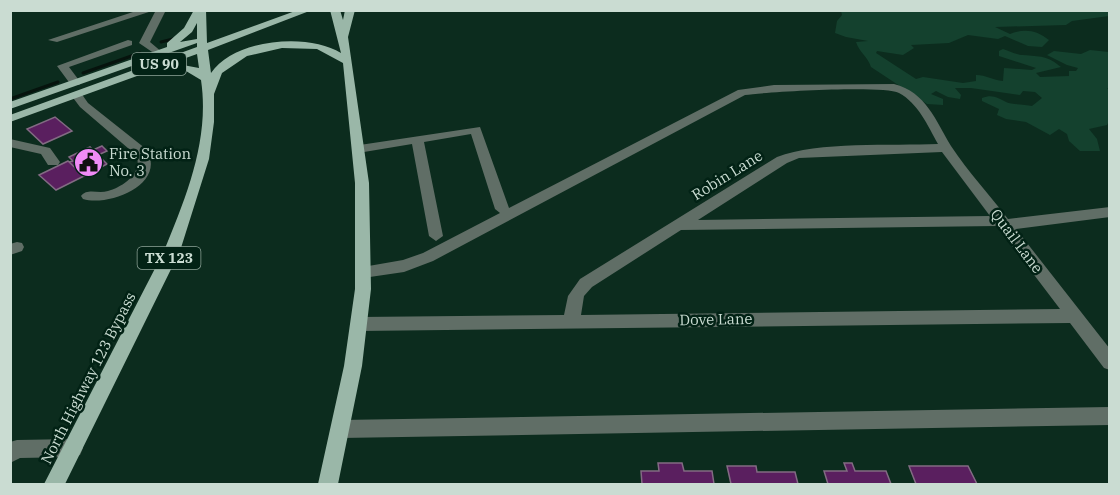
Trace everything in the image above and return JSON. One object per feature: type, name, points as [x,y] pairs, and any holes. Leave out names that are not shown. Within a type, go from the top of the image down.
[{"type":"main road","name":"North Highway 123 Bypass","points":[[54,484],[172,251],[198,174],[210,104],[200,10]]},
{"type":"main road","points":[[158,53],[179,39],[200,10]]},
{"type":"main road","name":"US 90","points":[[10,106],[143,70],[282,10]]},
{"type":"main road","name":"US 90","points":[[10,119],[158,53],[203,43],[308,10]]},
{"type":"main road","points":[[328,484],[341,429],[360,324],[363,272],[362,183],[344,36],[335,10]]},
{"type":"main road","points":[[344,36],[350,10]]},
{"type":"main road","points":[[210,104],[212,83],[218,71],[239,56],[270,48],[305,44],[334,52],[348,62]]},
{"type":"main road","points":[[143,70],[161,67],[194,69],[201,71],[207,80]]},
{"type":"street","points":[[53,40],[109,31],[151,10]]},
{"type":"street","points":[[144,43],[161,10]]},
{"type":"street","points":[[109,31],[128,43]]},
{"type":"street","points":[[88,196],[95,199],[119,192],[132,184],[142,172],[145,161],[141,152],[84,105],[62,66],[128,43],[144,43],[158,53]]},
{"type":"street","name":"Quail Lane","points":[[363,272],[404,266],[428,257],[742,92],[774,88],[894,87],[905,89],[929,116],[946,148],[1110,363]]},
{"type":"street","points":[[358,149],[476,130],[502,209]]},
{"type":"street","points":[[417,139],[435,236]]},
{"type":"street","points":[[10,143],[45,151],[53,162]]},
{"type":"street","name":"Robin Lane","points":[[572,321],[573,302],[577,291],[782,160],[797,154],[946,148]]},
{"type":"street","points":[[679,225],[1003,223],[1110,212]]},
{"type":"street","name":"Dove Lane","points":[[360,324],[1073,316]]},
{"type":"street","points":[[341,429],[1110,416]]},
{"type":"street","points":[[10,454],[17,449],[73,448]]},
{"type":"green space","points":[[841,11],[1109,11],[1109,16],[1072,21],[1066,25],[995,27],[1010,34],[1025,31],[1040,34],[1049,40],[1042,47],[1028,46],[1005,36],[998,39],[968,35],[949,43],[911,45],[914,48],[903,55],[877,51],[876,53],[916,79],[923,77],[963,83],[976,81],[976,75],[1003,81],[1004,68],[1032,70],[1036,68],[999,56],[999,51],[1003,49],[1018,54],[1047,58],[1061,67],[1036,73],[1040,77],[1069,76],[1069,71],[1076,71],[1078,68],[1047,55],[1054,51],[1081,54],[1090,50],[1109,52],[1109,88],[1107,88],[1109,90],[1109,121],[1107,125],[1089,129],[1097,139],[1100,151],[1080,151],[1069,141],[1067,134],[1059,129],[1050,135],[1026,122],[1006,119],[997,115],[999,109],[982,101],[982,98],[992,96],[1009,103],[1032,106],[1042,98],[1035,92],[1023,91],[1020,95],[955,88],[961,95],[960,99],[948,97],[936,91],[931,94],[943,99],[943,105],[927,104],[871,67],[856,42],[868,41],[835,33],[837,21],[842,15]]},
{"type":"building","points":[[55,117],[72,131],[43,144],[27,129]]},
{"type":"building","name":"Fire Station No. 3","points":[[102,146],[107,151],[98,155],[107,164],[84,176],[69,162],[73,161],[69,157],[90,147],[93,150]]},
{"type":"building","points":[[68,161],[84,176],[56,190],[39,175]]},
{"type":"building","points":[[658,463],[682,463],[684,471],[712,471],[714,484],[642,484],[641,471],[659,471]]},
{"type":"building","points":[[844,463],[852,463],[855,471],[886,471],[891,484],[828,484],[824,471],[847,471]]},
{"type":"building","points":[[727,466],[756,466],[757,472],[795,472],[798,484],[731,484]]},
{"type":"building","points":[[909,466],[968,466],[977,484],[916,484]]},
{"type":"waterway","points":[[161,42],[173,39]]},
{"type":"waterway","points":[[83,73],[140,53]]},
{"type":"waterway","points":[[10,99],[58,82]]},
{"type":"place","name":"Fire Station No. 3","points":[[88,162]]}]
